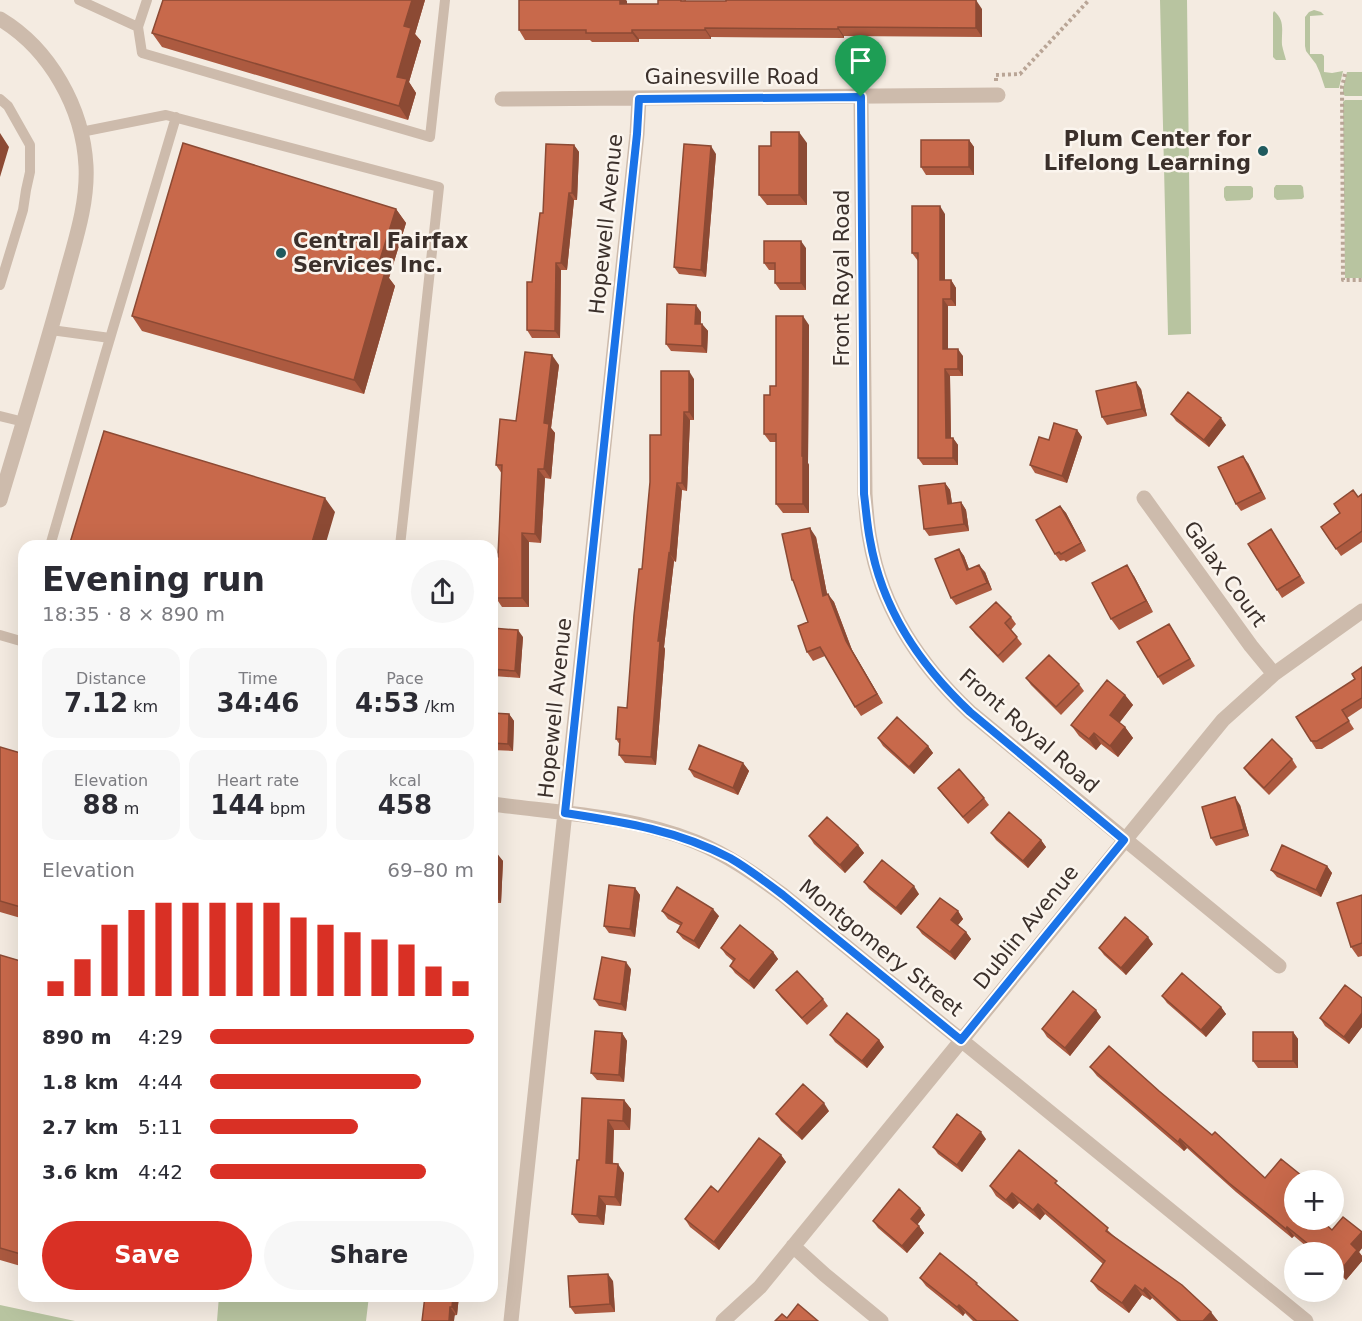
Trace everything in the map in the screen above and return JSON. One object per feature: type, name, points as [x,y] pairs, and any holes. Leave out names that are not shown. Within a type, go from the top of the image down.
[{"type":"street","points":[[0,19],[26,38],[56,74],[69,97],[81,132],[86,168],[85,197],[79,226],[51,330],[0,500]]},
{"type":"street","name":"Gainesville Road","points":[[502,99],[998,95]]},
{"type":"street","name":"Front Royal Road","points":[[861,97],[864,494],[870,540],[884,588],[895,615],[910,644],[926,665],[970,712],[1279,966]]},
{"type":"street","name":"Hopewell Avenue","points":[[511,1321],[639,99]]},
{"type":"street","name":"Galax Court","points":[[1144,498],[1274,674]]},
{"type":"street","name":"Dublin Avenue","points":[[723,1321],[760,1287],[1223,720],[1274,674],[1362,611]]},
{"type":"street","name":"Montgomery Street","points":[[498,805],[624,822],[659,830],[697,842],[753,873],[1306,1321]]},
{"type":"street","points":[[793,1246],[882,1321]]},
{"type":"lane","points":[[79,0],[138,27]]},
{"type":"lane","points":[[147,0],[138,27],[142,52],[430,137],[445,0]]},
{"type":"lane","points":[[0,99],[8,106],[30,146],[30,172],[23,210],[0,285]]},
{"type":"lane","points":[[81,132],[166,115],[439,187],[401,540]]},
{"type":"lane","points":[[52,540],[176,117]]},
{"type":"lane","points":[[51,330],[110,338]]},
{"type":"lane","points":[[0,416],[24,422]]},
{"type":"lane","points":[[0,635],[18,639]]},
{"type":"path","points":[[998,95],[996,75],[1020,74],[1089,0]]},
{"type":"path","points":[[1345,74],[1342,87],[1342,280],[1362,280]]},
{"type":"green space","points":[[1160,0],[1187,0],[1191,334],[1168,335]]},
{"type":"green space","points":[[1314,10],[1324,15],[1310,16],[1310,54],[1324,56],[1324,72],[1343,71],[1339,88],[1325,88],[1316,64],[1306,51],[1305,17]]},
{"type":"green space","points":[[1274,11],[1282,23],[1282,45],[1286,60],[1276,60],[1273,57]]},
{"type":"green space","points":[[1347,72],[1362,72],[1362,96],[1343,94]]},
{"type":"green space","points":[[1362,100],[1362,278],[1345,278],[1343,102]]},
{"type":"green space","points":[[1276,185],[1301,185],[1304,197],[1277,200],[1274,197]]},
{"type":"green space","points":[[1226,186],[1251,186],[1253,197],[1250,200],[1226,201],[1224,188]]},
{"type":"green space","points":[[219,1302],[368,1302],[366,1321],[217,1321]]},
{"type":"green space","points":[[0,1305],[75,1321],[0,1321]]},
{"type":"building","points":[[163,0],[412,0],[404,26],[411,28],[397,77],[407,79],[399,106],[152,33]]},
{"type":"building","points":[[519,0],[620,0],[620,4],[658,4],[658,0],[976,0],[976,28],[705,28],[705,30],[632,30],[632,33],[519,30]]},
{"type":"building","points":[[771,132],[799,132],[799,195],[759,195],[759,146],[771,146]]},
{"type":"building","points":[[921,140],[969,140],[969,167],[921,167]]},
{"type":"building","name":"Central Fairfax Services Inc.","points":[[183,143],[396,209],[377,269],[385,272],[354,380],[132,316]]},
{"type":"building","points":[[546,144],[574,145],[572,193],[569,193],[561,263],[556,263],[555,331],[527,330],[527,282],[532,282],[540,213],[543,213]]},
{"type":"building","points":[[684,144],[711,146],[701,270],[674,267]]},
{"type":"building","points":[[912,206],[940,206],[940,280],[951,280],[951,299],[943,299],[943,349],[958,349],[958,369],[945,369],[946,438],[953,438],[953,458],[918,458],[918,253],[912,253]]},
{"type":"building","points":[[764,241],[801,241],[801,283],[775,283],[775,263],[764,263]]},
{"type":"building","points":[[667,304],[696,305],[695,324],[702,324],[702,346],[666,344]]},
{"type":"building","points":[[776,316],[803,316],[803,504],[776,504],[776,434],[764,434],[764,395],[770,395],[770,386],[776,386]]},
{"type":"building","points":[[525,352],[552,355],[544,423],[549,424],[544,469],[538,469],[535,534],[522,533],[522,598],[498,598],[502,465],[496,465],[500,419],[516,421]]},
{"type":"building","points":[[661,371],[689,371],[689,412],[684,412],[682,483],[677,483],[658,641],[660,641],[651,757],[619,755],[620,739],[616,739],[618,707],[627,708],[634,615],[639,569],[642,569],[650,482],[650,435],[661,435]]},
{"type":"building","points":[[1136,382],[1142,409],[1102,417],[1096,391]]},
{"type":"building","points":[[1188,392],[1221,418],[1204,440],[1171,414]]},
{"type":"building","points":[[1054,423],[1077,430],[1062,476],[1030,465],[1039,437],[1049,440]]},
{"type":"building","points":[[104,431],[325,498],[313,540],[71,540]]},
{"type":"building","points":[[1243,456],[1261,492],[1236,504],[1218,467]]},
{"type":"building","points":[[945,483],[948,504],[961,502],[964,524],[924,529],[919,486]]},
{"type":"building","points":[[1353,490],[1358,497],[1362,494],[1362,531],[1336,549],[1321,527],[1340,513],[1334,504]]},
{"type":"building","points":[[1060,506],[1081,543],[1061,554],[1059,552],[1055,554],[1036,520]]},
{"type":"building","points":[[810,528],[823,596],[828,594],[846,641],[877,694],[855,707],[820,647],[807,652],[798,626],[808,622],[792,580],[782,534]]},
{"type":"building","points":[[1271,529],[1300,576],[1277,590],[1248,544]]},
{"type":"building","points":[[959,549],[967,570],[979,565],[987,583],[951,598],[935,559]]},
{"type":"building","points":[[1127,565],[1146,601],[1111,619],[1092,583]]},
{"type":"building","points":[[996,602],[1011,617],[1005,623],[1017,637],[998,656],[970,627]]},
{"type":"building","points":[[1169,624],[1190,659],[1158,677],[1137,642]]},
{"type":"building","points":[[498,628],[518,630],[515,671],[498,670]]},
{"type":"building","points":[[1049,655],[1079,684],[1056,707],[1026,678]]},
{"type":"building","points":[[1362,667],[1362,698],[1342,710],[1349,721],[1317,741],[1311,741],[1296,717],[1355,679],[1352,674]]},
{"type":"building","points":[[1107,680],[1125,695],[1110,715],[1125,727],[1110,746],[1094,733],[1089,739],[1071,725]]},
{"type":"building","points":[[498,713],[509,714],[508,744],[498,743]]},
{"type":"building","points":[[897,717],[928,746],[909,767],[878,738]]},
{"type":"building","points":[[1272,739],[1292,759],[1264,788],[1244,768]]},
{"type":"building","points":[[699,745],[743,763],[733,788],[689,769]]},
{"type":"building","points":[[0,747],[18,752],[18,906],[0,901]]},
{"type":"building","points":[[959,769],[984,798],[963,817],[938,788]]},
{"type":"building","points":[[1235,797],[1244,829],[1211,838],[1202,807]]},
{"type":"building","points":[[1009,812],[1041,840],[1023,861],[991,833]]},
{"type":"building","points":[[827,817],[858,845],[840,865],[809,836]]},
{"type":"building","points":[[1282,845],[1327,866],[1316,890],[1271,870]]},
{"type":"building","points":[[882,860],[914,886],[896,908],[864,882]]},
{"type":"building","points":[[609,885],[635,888],[630,929],[604,926]]},
{"type":"building","points":[[677,887],[713,909],[694,941],[677,932],[682,923],[662,911]]},
{"type":"building","points":[[1362,895],[1362,943],[1351,947],[1337,903]]},
{"type":"building","points":[[940,898],[958,911],[951,920],[966,932],[950,952],[917,927]]},
{"type":"building","points":[[1125,917],[1148,937],[1121,968],[1099,948]]},
{"type":"building","points":[[740,925],[773,952],[749,981],[730,966],[735,959],[721,948]]},
{"type":"building","points":[[0,955],[18,960],[18,1253],[0,1248]]},
{"type":"building","points":[[602,957],[626,962],[621,1004],[594,999]]},
{"type":"building","points":[[797,971],[823,999],[802,1018],[776,990]]},
{"type":"building","points":[[1182,973],[1221,1007],[1201,1030],[1162,996]]},
{"type":"building","points":[[1345,985],[1362,998],[1362,1013],[1344,1037],[1320,1018]]},
{"type":"building","points":[[1073,991],[1096,1010],[1065,1048],[1042,1029]]},
{"type":"building","points":[[847,1013],[879,1040],[862,1061],[830,1035]]},
{"type":"building","points":[[595,1031],[622,1033],[619,1075],[591,1073]]},
{"type":"building","points":[[1253,1032],[1293,1032],[1293,1061],[1253,1061]]},
{"type":"building","points":[[1109,1046],[1212,1135],[1215,1132],[1265,1178],[1281,1159],[1295,1170],[1284,1170],[1284,1227],[1180,1139],[1178,1142],[1090,1067]]},
{"type":"building","points":[[803,1084],[824,1103],[797,1133],[776,1114]]},
{"type":"building","points":[[582,1098],[624,1100],[623,1121],[608,1120],[606,1163],[618,1164],[615,1197],[599,1196],[597,1216],[572,1214],[577,1160],[579,1160]]},
{"type":"building","points":[[957,1114],[981,1132],[957,1165],[933,1147]]},
{"type":"building","points":[[759,1138],[781,1155],[714,1242],[685,1219],[711,1186],[718,1192]]},
{"type":"building","points":[[1019,1150],[1108,1228],[1106,1231],[1182,1285],[1211,1312],[1203,1321],[1181,1321],[1145,1288],[1143,1291],[1135,1285],[1122,1303],[1091,1281],[1105,1261],[1038,1204],[1033,1210],[1012,1193],[1006,1200],[990,1186]]},
{"type":"building","points":[[899,1189],[920,1208],[911,1219],[919,1226],[902,1246],[873,1221]]},
{"type":"building","points":[[1344,1218],[1362,1232],[1351,1244],[1357,1250],[1344,1266],[1344,1242],[1306,1242],[1291,1230],[1344,1230]]},
{"type":"building","points":[[940,1253],[1018,1321],[977,1321],[959,1305],[957,1307],[920,1278]]},
{"type":"building","points":[[608,1274],[610,1304],[570,1307],[568,1276]]},
{"type":"building","points":[[424,1302],[452,1302],[449,1321],[422,1321]]},
{"type":"building","points":[[798,1304],[818,1321],[775,1321],[782,1314],[787,1318]]},
{"type":"place","name":"Plum Center for Lifelong Learning","points":[[1263,151]]},
{"type":"place","name":"Central Fairfax Services Inc.","points":[[281,253]]},
{"type":"route","points":[[861,97],[864,494],[876,567],[895,615],[910,644],[949,692],[1124,840],[961,1040],[783,895],[730,859],[697,842],[659,830],[565,813],[639,99],[861,97]]}]
